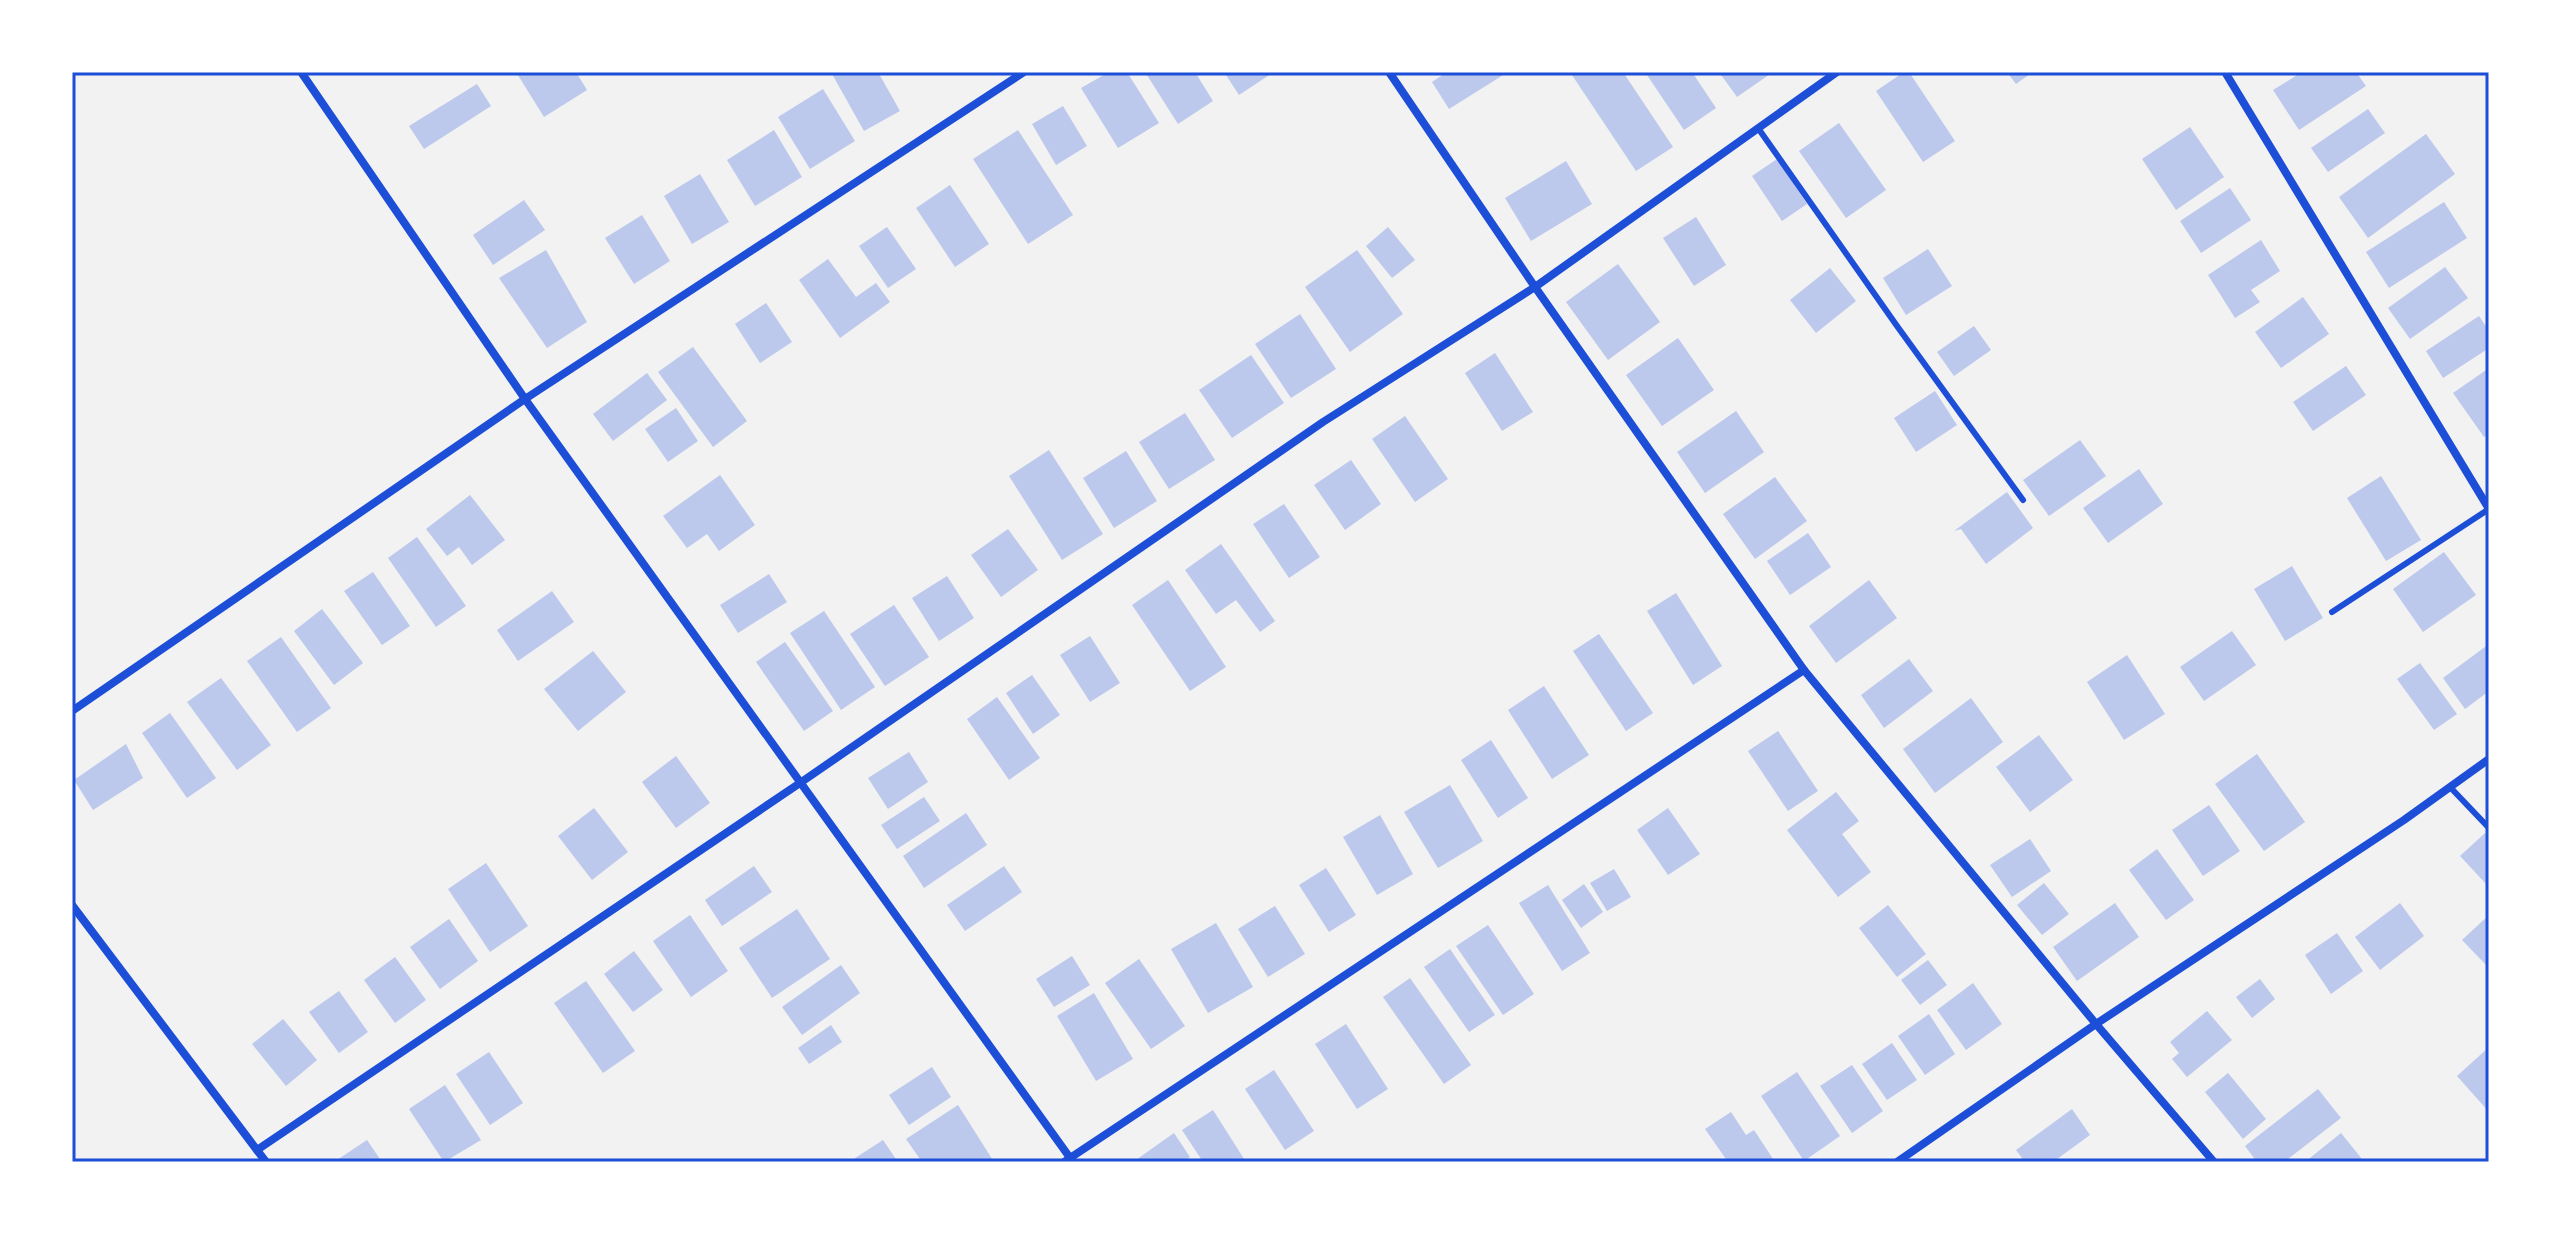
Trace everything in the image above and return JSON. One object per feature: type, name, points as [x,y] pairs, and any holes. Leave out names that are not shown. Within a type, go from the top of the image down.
[{"type":"street","points":[[301,72],[525,399],[1069,1161],[1804,670]]},
{"type":"street","points":[[72,711],[525,399],[1024,72]]},
{"type":"street","points":[[1389,72],[1535,287],[1804,670],[2214,1162]]},
{"type":"street","points":[[257,1150],[800,783],[1323,422],[1535,287],[1837,72]]},
{"type":"street","points":[[2225,72],[2489,509]]},
{"type":"street","points":[[1897,1162],[2096,1024],[2391,829],[2489,759]]},
{"type":"street","points":[[72,905],[266,1162]]},
{"type":"lane","points":[[1758,128],[2023,500]]},
{"type":"lane","points":[[2332,612],[2489,509]]},
{"type":"lane","points":[[2450,787],[2489,828]]},
{"type":"building","points":[[516,72],[576,72],[587,90],[544,117]]},
{"type":"building","points":[[878,72],[900,111],[864,131],[832,74]]},
{"type":"building","points":[[1109,72],[1127,72],[1159,123],[1118,148],[1081,88]]},
{"type":"building","points":[[1145,72],[1195,72],[1213,101],[1178,124]]},
{"type":"building","points":[[1224,72],[1274,72],[1239,95]]},
{"type":"building","points":[[1447,72],[1508,72],[1449,109],[1432,82]]},
{"type":"building","points":[[1570,72],[1623,72],[1673,147],[1636,171]]},
{"type":"building","points":[[1645,72],[1692,72],[1716,108],[1684,130]]},
{"type":"building","points":[[1719,72],[1773,72],[1737,97]]},
{"type":"building","points":[[1904,72],[1909,72],[1955,141],[1923,162],[1876,91]]},
{"type":"building","points":[[2007,72],[2033,72],[2016,84]]},
{"type":"building","points":[[2302,72],[2356,72],[2366,86],[2299,130],[2273,90]]},
{"type":"building","points":[[477,84],[491,106],[424,149],[409,126]]},
{"type":"building","points":[[823,89],[855,141],[810,169],[778,117]]},
{"type":"building","points":[[1063,106],[1087,146],[1056,165],[1032,124]]},
{"type":"building","points":[[2368,109],[2385,133],[2328,172],[2311,148]]},
{"type":"building","points":[[1839,123],[1886,190],[1846,218],[1799,151]]},
{"type":"building","points":[[2190,127],[2224,177],[2176,210],[2142,159]]},
{"type":"building","points":[[774,130],[802,177],[755,206],[727,160]]},
{"type":"building","points":[[1018,130],[1073,215],[1028,244],[973,159]]},
{"type":"building","points":[[2426,134],[2455,174],[2368,238],[2339,197]]},
{"type":"building","points":[[1777,159],[1807,204],[1782,221],[1752,176]]},
{"type":"building","points":[[1566,161],[1592,204],[1531,241],[1505,198]]},
{"type":"building","points":[[700,174],[729,222],[692,244],[664,196]]},
{"type":"building","points":[[950,185],[989,244],[955,267],[916,208]]},
{"type":"building","points":[[2230,188],[2251,220],[2201,253],[2180,221]]},
{"type":"building","points":[[524,200],[545,230],[493,265],[473,235]]},
{"type":"building","points":[[2444,202],[2467,238],[2389,288],[2366,252]]},
{"type":"building","points":[[642,215],[670,261],[634,284],[605,238]]},
{"type":"building","points":[[1696,217],[1726,265],[1694,286],[1663,238]]},
{"type":"building","points":[[887,227],[916,269],[888,288],[859,246]]},
{"type":"building","points":[[1388,227],[1415,260],[1392,278],[1366,246]]},
{"type":"building","points":[[2261,240],[2280,271],[2251,290],[2260,302],[2235,318],[2208,275]]},
{"type":"building","points":[[1928,249],[1952,286],[1906,315],[1883,278]]},
{"type":"building","points":[[546,250],[587,322],[547,348],[499,278]]},
{"type":"building","points":[[1357,250],[1403,314],[1350,352],[1305,287]]},
{"type":"building","points":[[828,259],[856,297],[876,283],[890,302],[840,338],[799,280]]},
{"type":"building","points":[[1618,264],[1660,322],[1608,360],[1566,302]]},
{"type":"building","points":[[2445,267],[2468,298],[2410,339],[2388,308]]},
{"type":"building","points":[[1830,268],[1856,301],[1816,333],[1790,300]]},
{"type":"building","points":[[2303,297],[2329,334],[2281,368],[2255,332]]},
{"type":"building","points":[[766,303],[792,342],[760,363],[735,324]]},
{"type":"building","points":[[1300,314],[1336,369],[1291,398],[1255,344]]},
{"type":"building","points":[[2479,316],[2489,331],[2489,348],[2443,378],[2426,351]]},
{"type":"building","points":[[1974,326],[1991,350],[1954,376],[1937,352]]},
{"type":"building","points":[[1678,338],[1714,390],[1662,426],[1626,375]]},
{"type":"building","points":[[693,347],[747,421],[713,447],[658,372]]},
{"type":"building","points":[[1495,353],[1533,412],[1502,431],[1465,373]]},
{"type":"building","points":[[1251,355],[1284,403],[1232,438],[1199,390]]},
{"type":"building","points":[[2346,366],[2366,395],[2313,431],[2293,402]]},
{"type":"building","points":[[2489,368],[2489,434],[2484,437],[2453,393]]},
{"type":"building","points":[[647,373],[667,400],[613,441],[593,414]]},
{"type":"building","points":[[1935,391],[1957,425],[1916,452],[1894,418]]},
{"type":"building","points":[[676,408],[698,441],[668,462],[645,429]]},
{"type":"building","points":[[1736,411],[1764,452],[1705,493],[1677,452]]},
{"type":"building","points":[[1185,413],[1215,460],[1169,489],[1139,442]]},
{"type":"building","points":[[1405,416],[1448,479],[1415,502],[1372,439]]},
{"type":"building","points":[[2080,440],[2106,476],[2049,516],[2023,480]]},
{"type":"building","points":[[1049,450],[1103,534],[1062,560],[1009,476]]},
{"type":"building","points":[[1126,451],[1157,501],[1114,528],[1083,478]]},
{"type":"building","points":[[1351,460],[1381,504],[1345,530],[1314,485]]},
{"type":"building","points":[[2139,469],[2163,504],[2108,543],[2083,508]]},
{"type":"building","points":[[720,475],[755,525],[719,551],[707,534],[687,548],[663,516]]},
{"type":"building","points":[[2381,476],[2421,540],[2386,561],[2347,498]]},
{"type":"building","points":[[1775,477],[1807,521],[1755,559],[1723,514]]},
{"type":"building","points":[[2007,492],[2033,528],[1986,564],[1961,529],[1954,531]]},
{"type":"building","points":[[470,495],[505,540],[472,565],[459,547],[447,556],[426,529]]},
{"type":"building","points":[[1284,504],[1320,557],[1289,578],[1253,524]]},
{"type":"building","points":[[1008,529],[1038,570],[1001,597],[971,555]]},
{"type":"building","points":[[1808,533],[1831,567],[1790,595],[1767,561]]},
{"type":"building","points":[[417,537],[466,606],[436,627],[388,558]]},
{"type":"building","points":[[1221,544],[1275,621],[1260,632],[1236,600],[1216,614],[1185,570]]},
{"type":"building","points":[[2444,552],[2476,595],[2423,632],[2393,589]]},
{"type":"building","points":[[2292,566],[2323,618],[2285,641],[2254,589]]},
{"type":"building","points":[[373,572],[410,626],[382,645],[344,591]]},
{"type":"building","points":[[769,574],[787,602],[738,633],[720,605]]},
{"type":"building","points":[[947,576],[974,618],[939,641],[912,598]]},
{"type":"building","points":[[1168,580],[1226,667],[1190,691],[1132,605]]},
{"type":"building","points":[[1869,580],[1897,618],[1836,663],[1809,626]]},
{"type":"building","points":[[552,591],[574,622],[518,661],[497,630]]},
{"type":"building","points":[[1676,593],[1722,666],[1693,685],[1647,611]]},
{"type":"building","points":[[894,605],[929,657],[885,686],[850,634]]},
{"type":"building","points":[[322,609],[363,663],[334,685],[294,631]]},
{"type":"building","points":[[824,611],[875,687],[841,710],[790,633]]},
{"type":"building","points":[[2232,631],[2256,665],[2204,701],[2180,667]]},
{"type":"building","points":[[1599,634],[1653,713],[1626,731],[1573,651]]},
{"type":"building","points":[[1090,636],[1120,683],[1090,702],[1060,655]]},
{"type":"building","points":[[281,637],[331,708],[297,732],[247,661]]},
{"type":"building","points":[[785,642],[833,711],[804,731],[756,662]]},
{"type":"building","points":[[2489,644],[2489,691],[2465,709],[2443,678]]},
{"type":"building","points":[[593,651],[626,692],[578,731],[544,689]]},
{"type":"building","points":[[2127,655],[2165,714],[2124,740],[2087,682]]},
{"type":"building","points":[[1909,659],[1933,691],[1884,728],[1861,695]]},
{"type":"building","points":[[2420,663],[2457,714],[2434,730],[2397,679]]},
{"type":"building","points":[[1032,675],[1060,715],[1033,734],[1006,693]]},
{"type":"building","points":[[221,678],[271,745],[237,770],[187,702]]},
{"type":"building","points":[[1544,686],[1589,755],[1552,779],[1508,710]]},
{"type":"building","points":[[997,697],[1040,758],[1009,780],[967,719]]},
{"type":"building","points":[[1971,698],[2003,742],[1935,793],[1903,749]]},
{"type":"building","points":[[170,713],[216,778],[187,798],[142,733]]},
{"type":"building","points":[[1778,731],[1818,791],[1788,811],[1748,751]]},
{"type":"building","points":[[2039,735],[2073,780],[2030,812],[1996,767]]},
{"type":"building","points":[[1491,740],[1528,798],[1498,818],[1461,760]]},
{"type":"building","points":[[126,744],[143,778],[93,810],[74,780]]},
{"type":"building","points":[[909,752],[928,782],[888,809],[868,778]]},
{"type":"building","points":[[2257,754],[2305,822],[2264,851],[2215,784]]},
{"type":"building","points":[[676,756],[710,803],[676,828],[642,782]]},
{"type":"building","points":[[1450,785],[1483,841],[1438,868],[1404,812]]},
{"type":"building","points":[[1836,792],[1859,821],[1842,834],[1871,872],[1838,897],[1787,830]]},
{"type":"building","points":[[924,797],[940,821],[897,849],[881,825]]},
{"type":"building","points":[[2209,805],[2240,851],[2203,876],[2172,830]]},
{"type":"building","points":[[594,808],[628,852],[592,880],[558,836]]},
{"type":"building","points":[[1668,808],[1700,854],[1668,875],[1637,830]]},
{"type":"building","points":[[966,813],[987,845],[924,888],[903,856]]},
{"type":"building","points":[[1380,815],[1413,874],[1377,895],[1343,837]]},
{"type":"building","points":[[2485,833],[2489,837],[2489,887],[2460,856]]},
{"type":"building","points":[[2030,839],[2051,871],[2012,897],[1990,865]]},
{"type":"building","points":[[2157,849],[2194,900],[2166,920],[2129,870]]},
{"type":"building","points":[[486,863],[528,926],[490,952],[448,889]]},
{"type":"building","points":[[754,866],[772,892],[722,926],[705,900]]},
{"type":"building","points":[[1004,866],[1022,892],[965,931],[947,905]]},
{"type":"building","points":[[1326,868],[1356,915],[1329,932],[1299,885]]},
{"type":"building","points":[[1614,869],[1631,897],[1607,911],[1590,883]]},
{"type":"building","points":[[2044,883],[2069,914],[2042,935],[2017,905]]},
{"type":"building","points":[[1584,884],[1603,912],[1581,928],[1562,900]]},
{"type":"building","points":[[1548,885],[1590,953],[1562,971],[1519,903]]},
{"type":"building","points":[[2115,903],[2139,937],[2077,981],[2053,947]]},
{"type":"building","points":[[2400,903],[2424,936],[2380,970],[2355,937]]},
{"type":"building","points":[[1888,905],[1926,954],[1897,977],[1859,928]]},
{"type":"building","points":[[1275,906],[1305,954],[1268,977],[1238,929]]},
{"type":"building","points":[[797,909],[830,959],[772,998],[739,948]]},
{"type":"building","points":[[690,915],[728,971],[691,997],[653,941]]},
{"type":"building","points":[[2489,915],[2489,968],[2462,940]]},
{"type":"building","points":[[449,919],[478,961],[440,989],[410,947]]},
{"type":"building","points":[[1216,923],[1253,987],[1208,1013],[1171,949]]},
{"type":"building","points":[[1488,925],[1534,994],[1503,1015],[1456,946]]},
{"type":"building","points":[[2337,933],[2363,971],[2331,994],[2305,955]]},
{"type":"building","points":[[1450,949],[1495,1015],[1469,1032],[1424,967]]},
{"type":"building","points":[[634,951],[663,990],[633,1012],[604,974]]},
{"type":"building","points":[[1072,956],[1090,985],[1054,1007],[1036,979]]},
{"type":"building","points":[[395,957],[426,1000],[395,1023],[364,980]]},
{"type":"building","points":[[1139,959],[1185,1026],[1151,1049],[1105,983]]},
{"type":"building","points":[[1928,960],[1947,985],[1920,1005],[1901,980]]},
{"type":"building","points":[[841,965],[860,993],[802,1035],[782,1007]]},
{"type":"building","points":[[1410,978],[1471,1065],[1444,1084],[1383,997]]},
{"type":"building","points":[[2260,979],[2275,999],[2252,1018],[2236,997]]},
{"type":"building","points":[[586,981],[635,1051],[603,1073],[554,1003]]},
{"type":"building","points":[[1973,983],[2002,1024],[1966,1050],[1937,1010]]},
{"type":"building","points":[[339,991],[368,1032],[339,1053],[309,1012]]},
{"type":"building","points":[[1094,993],[1133,1059],[1096,1081],[1057,1016]]},
{"type":"building","points":[[2207,1011],[2232,1040],[2187,1077],[2172,1059],[2179,1053],[2170,1042]]},
{"type":"building","points":[[1929,1014],[1955,1054],[1925,1075],[1898,1036]]},
{"type":"building","points":[[283,1019],[317,1060],[286,1086],[252,1044]]},
{"type":"building","points":[[1346,1024],[1388,1089],[1357,1109],[1315,1044]]},
{"type":"building","points":[[831,1025],[842,1042],[809,1064],[798,1048]]},
{"type":"building","points":[[1892,1043],[1917,1080],[1887,1100],[1862,1064]]},
{"type":"building","points":[[2489,1047],[2489,1112],[2457,1076]]},
{"type":"building","points":[[489,1052],[523,1103],[490,1125],[456,1074]]},
{"type":"building","points":[[1852,1065],[1883,1111],[1852,1133],[1820,1086]]},
{"type":"building","points":[[932,1067],[951,1097],[909,1125],[889,1095]]},
{"type":"building","points":[[1274,1070],[1314,1131],[1285,1150],[1245,1089]]},
{"type":"building","points":[[1797,1072],[1840,1136],[1804,1161],[1761,1096]]},
{"type":"building","points":[[2228,1073],[2266,1119],[2243,1139],[2205,1092]]},
{"type":"building","points":[[445,1085],[481,1140],[444,1162],[409,1109]]},
{"type":"building","points":[[2318,1089],[2341,1118],[2284,1162],[2257,1162],[2245,1146]]},
{"type":"building","points":[[958,1105],[994,1162],[922,1162],[906,1139]]},
{"type":"building","points":[[2072,1109],[2090,1135],[2053,1162],[2025,1162],[2016,1150]]},
{"type":"building","points":[[1213,1110],[1246,1162],[1203,1162],[1182,1130]]},
{"type":"building","points":[[1731,1112],[1746,1135],[1754,1130],[1775,1162],[1728,1162],[1705,1129]]},
{"type":"building","points":[[1174,1133],[1190,1157],[1183,1162],[1133,1162]]},
{"type":"building","points":[[2341,1133],[2362,1159],[2359,1162],[2305,1162]]},
{"type":"building","points":[[367,1140],[382,1162],[334,1162]]},
{"type":"building","points":[[883,1140],[898,1162],[849,1162]]}]
